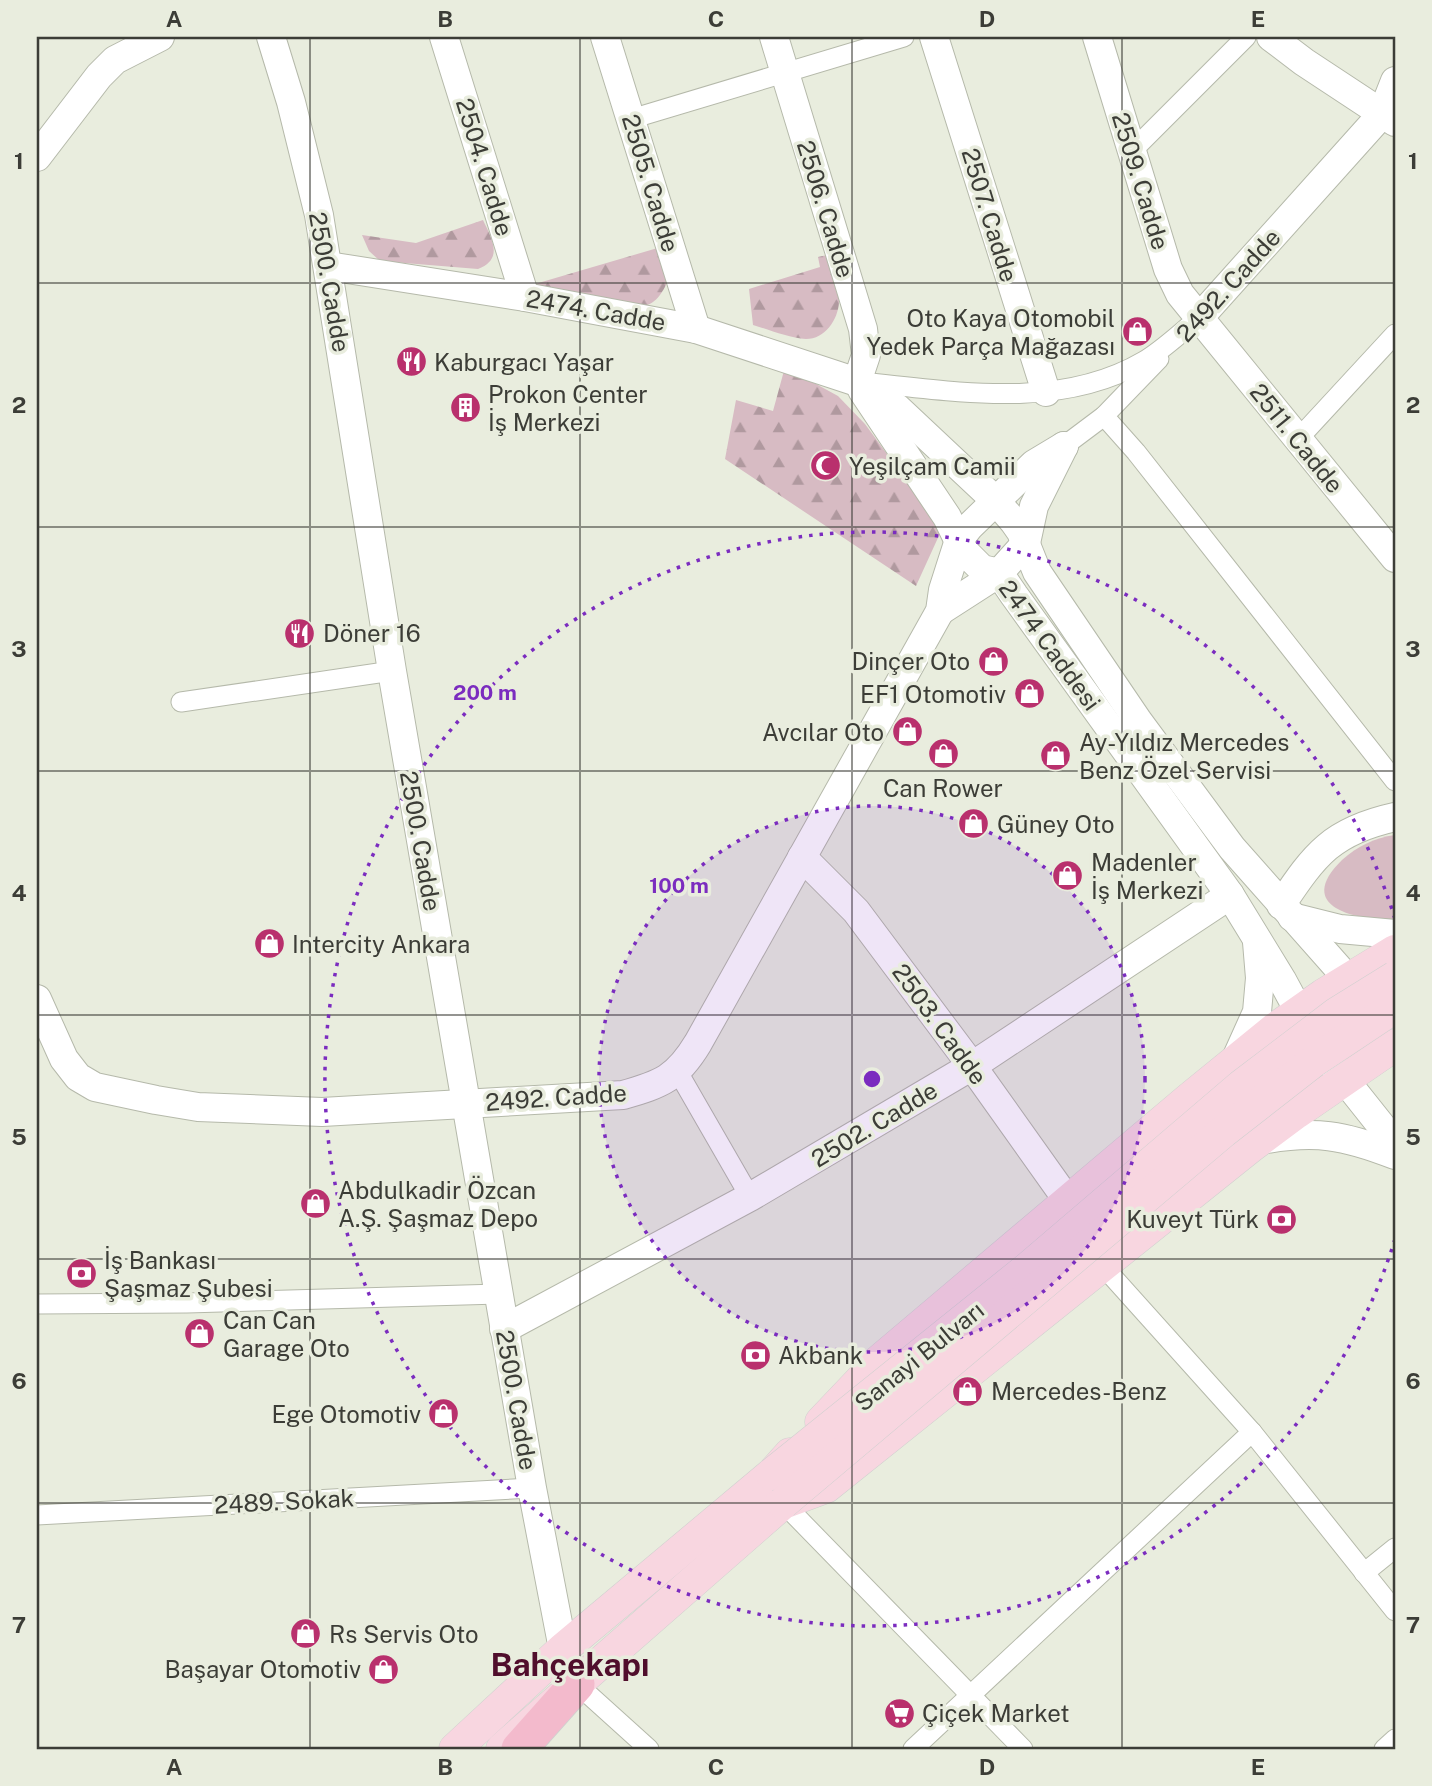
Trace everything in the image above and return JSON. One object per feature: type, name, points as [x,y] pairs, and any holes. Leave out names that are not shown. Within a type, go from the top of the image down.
[{"type":"highway","points":[[519,1749],[577,1684]]},
{"type":"main road","points":[[777,1488],[879,1361],[1299,1011],[1395,951]]},
{"type":"main road","name":"Sanayi Bulvarı","points":[[502,1749],[577,1684],[777,1488],[1028,1268],[1241,1086],[1337,1013],[1395,977]]},
{"type":"main road","name":"Sanayi Bulvarı","points":[[456,1749],[563,1648],[777,1488],[1314,1060],[1395,1007]]},
{"type":"main road","points":[[777,1488],[826,1487],[1261,1140],[1395,1046]]},
{"type":"main road","points":[[1224,1071],[1231,1077],[1241,1079],[1259,1097],[1262,1109],[1261,1140]]},
{"type":"street","points":[[37,158],[99,76],[115,60],[160,37]]},
{"type":"street","name":"2500. Cadde","points":[[271,37],[319,215],[392,671],[504,1329],[563,1648]]},
{"type":"street","name":"2504. Cadde","points":[[444,37],[525,297]]},
{"type":"street","name":"2505. Cadde","points":[[606,37],[696,329]]},
{"type":"street","name":"2506. Cadde","points":[[774,37],[863,329],[866,355],[857,382]]},
{"type":"street","points":[[631,119],[904,37]]},
{"type":"street","name":"2507. Cadde","points":[[934,37],[1046,392]]},
{"type":"street","name":"2509. Cadde","points":[[1097,37],[1168,269],[1180,294],[1199,318]]},
{"type":"street","points":[[1132,151],[1247,37]]},
{"type":"street","points":[[1271,37],[1389,118],[1395,81]]},
{"type":"street","name":"2492. Cadde","points":[[1064,446],[1104,416],[1389,118]]},
{"type":"street","name":"2474. Cadde","points":[[328,266],[525,297],[696,329],[857,382]]},
{"type":"street","points":[[857,382],[979,393],[1046,392],[1094,383],[1144,361],[1199,318]]},
{"type":"street","name":"2511. Cadde","points":[[1199,318],[1395,558]]},
{"type":"street","points":[[1298,439],[1395,334]]},
{"type":"street","name":"2474 Caddesi","points":[[857,382],[897,408],[996,501],[1014,522],[1026,543],[1037,572],[1138,721],[1232,848],[1372,1006],[1395,1046]]},
{"type":"street","name":"2474 Caddesi","points":[[857,382],[947,517],[963,550],[973,562],[987,571],[999,573],[1230,895],[1317,1045],[1395,1143]]},
{"type":"street","points":[[1104,416],[1136,452],[1395,781]]},
{"type":"street","points":[[940,611],[943,590],[960,540],[969,527],[1034,464],[1064,446]]},
{"type":"street","points":[[940,611],[999,573],[1026,543],[1034,506],[1064,446]]},
{"type":"street","name":"2492. Cadde","points":[[37,999],[64,1059],[78,1077],[95,1087],[198,1107],[322,1112],[623,1095],[656,1085],[678,1072],[698,1043],[940,611]]},
{"type":"street","points":[[181,702],[392,671]]},
{"type":"street","points":[[1395,817],[1373,821],[1330,842],[1308,864],[1286,911],[1340,929],[1395,934]]},
{"type":"street","name":"2503. Cadde","points":[[802,857],[856,911],[972,1066],[1068,1201]]},
{"type":"street","name":"2502. Cadde","points":[[504,1329],[750,1198],[972,1066],[1230,895]]},
{"type":"street","points":[[1224,1071],[1257,1012],[1259,978],[1256,936]]},
{"type":"street","points":[[678,1072],[750,1198]]},
{"type":"street","points":[[1261,1140],[1295,1134],[1325,1136],[1352,1140],[1395,1155]]},
{"type":"street","points":[[1102,1265],[1252,1432],[1395,1611]]},
{"type":"street","points":[[37,1304],[187,1303],[499,1294]]},
{"type":"street","points":[[913,1749],[1252,1432]]},
{"type":"street","name":"2489. Sokak","points":[[37,1515],[532,1488]]},
{"type":"street","points":[[777,1488],[1023,1749]]},
{"type":"street","points":[[1364,1573],[1395,1548]]},
{"type":"street","points":[[577,1684],[649,1749]]},
{"type":"street","points":[[1384,1749],[1395,1739]]},
{"type":"green space","points":[[483,220],[494,248],[491,260],[478,269],[380,261],[369,251],[362,235],[416,243]]},
{"type":"green space","points":[[661,247],[669,278],[659,296],[648,305],[537,289],[535,284]]},
{"type":"green space","points":[[827,255],[837,285],[839,302],[833,322],[825,332],[806,339],[753,325],[749,289],[820,267],[818,257]]},
{"type":"green space","points":[[785,367],[838,396],[865,424],[942,529],[916,586],[725,459],[736,400],[773,411]]},
{"type":"green space","points":[[1395,835],[1395,920],[1349,914],[1327,900],[1324,890],[1329,876],[1342,860],[1367,843]]},
{"type":"place","name":"Oto Kaya Otomobil Yedek Parça Mağazası","points":[[1138,332]]},
{"type":"place","name":"Kaburgacı Yaşar","points":[[411,362]]},
{"type":"place","name":"Prokon Center İş Merkezi","points":[[465,408]]},
{"type":"place","name":"Yeşilçam Camii","points":[[826,466]]},
{"type":"place","name":"Döner 16","points":[[300,633]]},
{"type":"place","name":"Dinçer Oto","points":[[993,661]]},
{"type":"place","name":"EF1 Otomotiv","points":[[1029,694]]},
{"type":"place","name":"Avcılar Oto","points":[[907,732]]},
{"type":"place","name":"Can Rower","points":[[943,754]]},
{"type":"place","name":"Ay-Yıldız Mercedes Benz Özel Servisi","points":[[1056,756]]},
{"type":"place","name":"Güney Oto","points":[[974,824]]},
{"type":"place","name":"Madenler İş Merkezi","points":[[1068,876]]},
{"type":"place","name":"Intercity Ankara","points":[[269,944]]},
{"type":"place","name":"Abdulkadir Özcan A.Ş. Şaşmaz Depo","points":[[315,1204]]},
{"type":"place","name":"Kuveyt Türk","points":[[1282,1219]]},
{"type":"place","name":"İş Bankası Şaşmaz Şubesi","points":[[81,1274]]},
{"type":"place","name":"Can Can Garage Oto","points":[[200,1334]]},
{"type":"place","name":"Akbank","points":[[755,1355]]},
{"type":"place","name":"Mercedes-Benz","points":[[968,1391]]},
{"type":"place","name":"Ege Otomotiv","points":[[444,1414]]},
{"type":"place","name":"Rs Servis Oto","points":[[306,1634]]},
{"type":"place","name":"Başayar Otomotiv","points":[[384,1669]]},
{"type":"place","name":"Çiçek Market","points":[[899,1713]]},
{"type":"district","name":"Bahçekapı","points":[[570,1664]]}]
